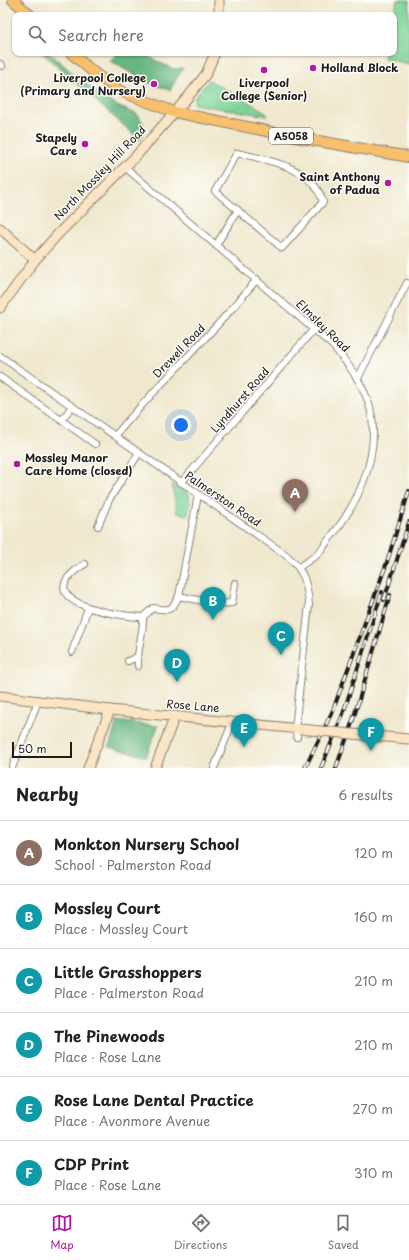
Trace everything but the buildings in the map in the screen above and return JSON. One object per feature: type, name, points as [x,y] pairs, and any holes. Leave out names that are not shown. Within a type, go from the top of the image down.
[{"type":"main road","points":[[13,0],[27,12]]},
{"type":"main road","name":"A5058","points":[[75,56],[120,92],[174,112],[295,137],[409,157]]},
{"type":"street","points":[[219,0],[219,12]]},
{"type":"street","name":"North Mossley Hill Road","points":[[0,308],[35,260],[125,167],[188,97],[206,74],[214,56]]},
{"type":"street","points":[[238,153],[282,164],[309,180],[320,193],[323,202],[282,248],[238,210],[215,191],[238,153]]},
{"type":"street","name":"Elmsley Road","points":[[125,167],[333,346],[358,378],[372,416],[373,434],[370,462],[360,493],[341,525],[318,554],[299,567]]},
{"type":"street","points":[[216,245],[238,210]]},
{"type":"street","points":[[0,228],[35,260]]},
{"type":"street","name":"Drewell Road","points":[[115,436],[152,393],[232,310],[256,279]]},
{"type":"street","points":[[358,378],[407,283]]},
{"type":"street","name":"Lyndhurst Road","points":[[181,483],[314,329]]},
{"type":"street","name":"Palmerston Road","points":[[1,358],[286,555],[299,567],[308,586],[309,605],[296,732]]},
{"type":"street","points":[[0,377],[95,444]]},
{"type":"street","points":[[62,420],[72,406]]},
{"type":"street","points":[[98,526],[109,500],[139,453]]},
{"type":"street","points":[[85,564],[67,577],[63,586],[64,593],[69,598],[88,608],[123,616],[143,617],[153,608],[167,610],[174,607],[179,596],[198,495]]},
{"type":"street","points":[[179,596],[217,604],[232,602],[235,583]]},
{"type":"street","points":[[72,652],[88,608]]},
{"type":"street","points":[[138,666],[137,657],[142,641],[143,617]]},
{"type":"street","points":[[128,661],[137,657]]},
{"type":"street","name":"Rose Lane","points":[[0,696],[110,710],[233,721],[296,732],[310,730],[409,739]]},
{"type":"street","points":[[12,768],[38,701]]},
{"type":"street","points":[[88,768],[110,710]]},
{"type":"street","points":[[155,768],[176,716]]},
{"type":"street","points":[[214,768],[233,721]]},
{"type":"green space","points":[[397,0],[409,0],[409,64],[384,58],[384,56],[397,56],[397,12],[395,12]]},
{"type":"green space","points":[[45,56],[53,56],[69,70],[76,79],[83,81],[93,90],[119,107],[137,114],[143,123],[143,135],[140,140]]},
{"type":"green space","points":[[114,56],[147,56],[173,69],[183,68],[170,90],[149,83],[110,61]]},
{"type":"green space","points":[[209,80],[264,111],[268,116],[194,104],[195,97]]},
{"type":"green space","points":[[172,484],[189,494],[190,504],[188,515],[177,513]]},
{"type":"green space","points":[[117,721],[158,726],[146,757],[109,747]]},
{"type":"railway","points":[[305,768],[333,710],[386,565],[409,491]]},
{"type":"railway","points":[[384,600],[409,522]]},
{"type":"railway","points":[[321,768],[343,714],[382,592]]},
{"type":"railway","points":[[336,768],[353,720],[390,595]]},
{"type":"place","name":"Holland Block","points":[[313,68]]},
{"type":"place","name":"Liverpool College (Senior)","points":[[264,70]]},
{"type":"place","name":"Liverpool College (Primary and Nursery)","points":[[154,84]]},
{"type":"place","name":"Stapely Care","points":[[85,144]]},
{"type":"place","name":"Saint Anthony of Padua","points":[[388,183]]},
{"type":"place","name":"Mossley Manor Care Home (closed)","points":[[17,464]]},
{"type":"place","name":"Monkton Nursery School","points":[[295,512]]},
{"type":"place","name":"Mossley Court","points":[[213,620]]},
{"type":"place","name":"Little Grasshoppers","points":[[281,655]]},
{"type":"place","name":"The Pinewoods","points":[[177,682]]},
{"type":"place","name":"Rose Lane Dental Practice","points":[[244,747]]},
{"type":"place","name":"CDP Print","points":[[371,751]]}]
